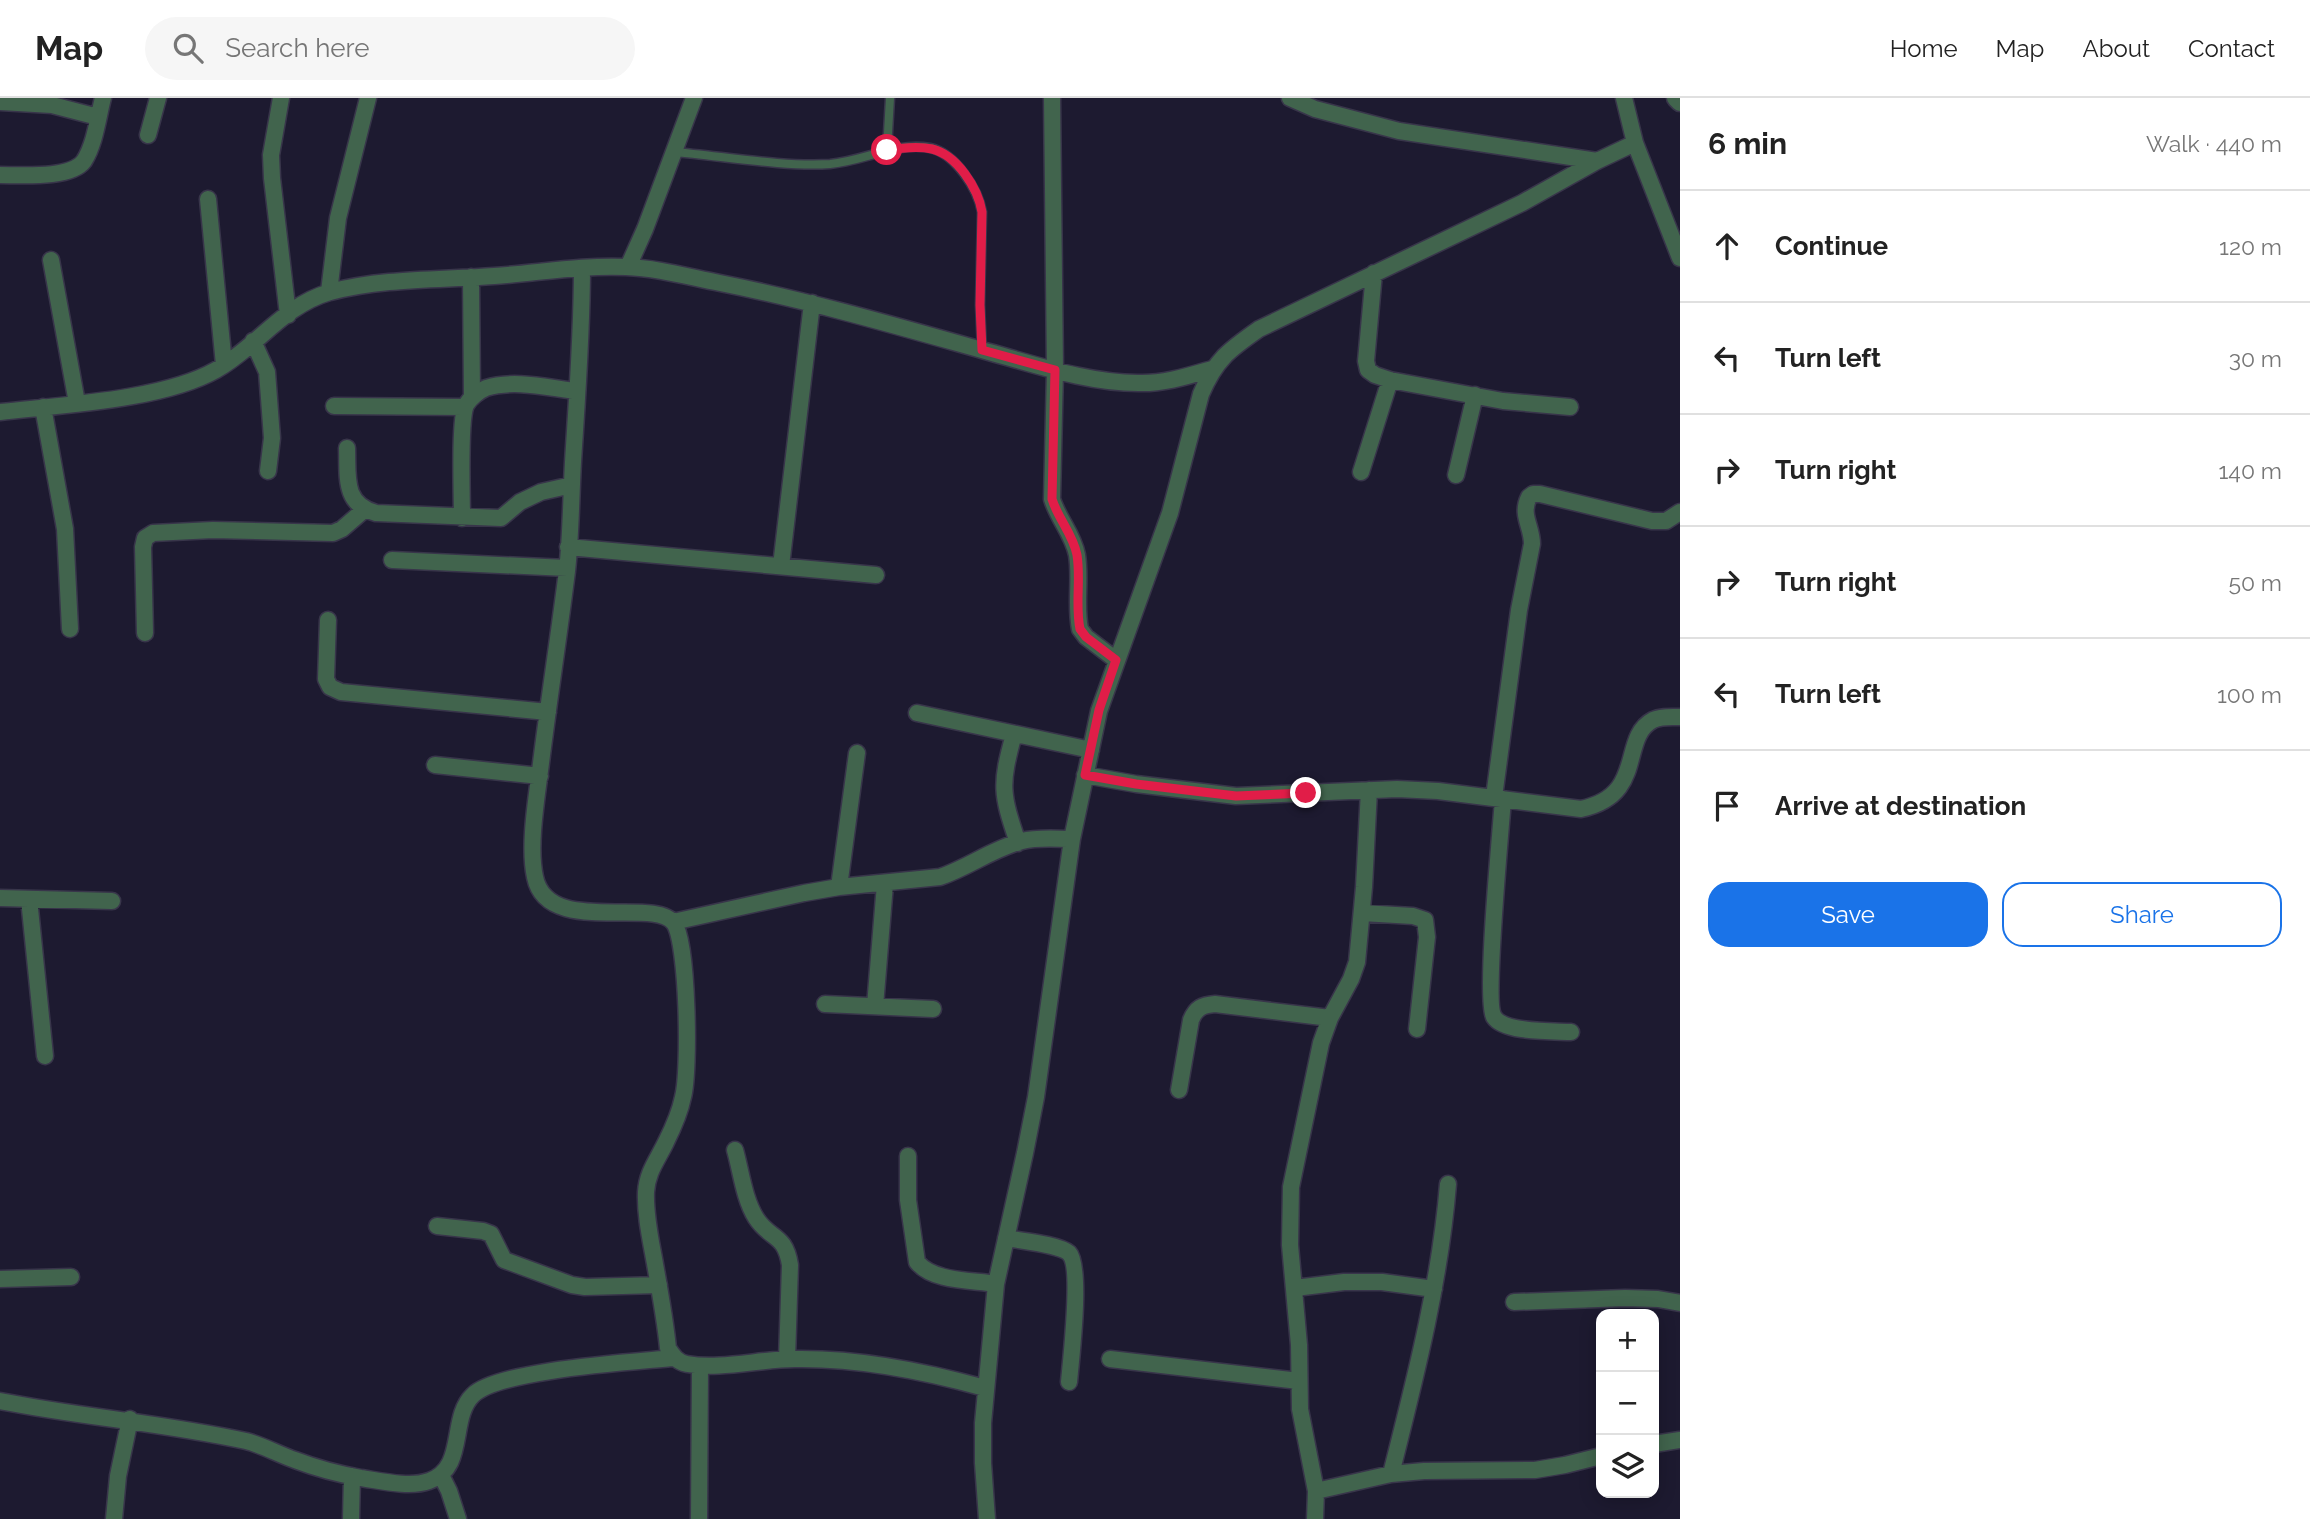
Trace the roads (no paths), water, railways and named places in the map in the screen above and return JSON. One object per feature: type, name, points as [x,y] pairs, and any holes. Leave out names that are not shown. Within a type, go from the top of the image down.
[{"type":"street","points":[[0,175],[47,174],[75,169],[83,162],[89,150],[103,98]]},
{"type":"street","points":[[148,135],[158,98]]},
{"type":"street","points":[[281,98],[271,155],[288,314]]},
{"type":"street","points":[[330,292],[338,218],[368,98]]},
{"type":"street","points":[[1052,98],[1055,370],[1052,499],[1055,511],[1074,543],[1077,555],[1080,629],[1086,637],[1116,660]]},
{"type":"street","points":[[1290,98],[1336,106],[1387,128],[1441,139],[1597,161]]},
{"type":"street","points":[[1624,98],[1635,143],[1680,258]]},
{"type":"street","points":[[1676,98],[1680,103]]},
{"type":"street","points":[[628,267],[674,152],[690,99]]},
{"type":"street","points":[[0,102],[32,101],[98,117]]},
{"type":"street","points":[[987,1519],[983,1463],[985,1388],[996,1284],[1026,1153],[1072,839],[1099,710],[1166,525],[1194,418],[1212,369],[1231,349],[1259,329],[1522,203],[1635,143]]},
{"type":"street","points":[[208,200],[224,365]]},
{"type":"street","points":[[51,260],[77,403]]},
{"type":"street","points":[[0,412],[77,403],[191,381],[224,365],[270,326],[305,302],[330,292],[373,284],[628,267],[678,274],[812,303],[1055,370],[1139,383],[1184,377],[1212,369]]},
{"type":"street","points":[[582,269],[567,568],[535,811],[535,878],[541,893],[552,903],[574,910],[664,916],[673,922],[685,988],[686,1077],[684,1097],[649,1175],[646,1193],[668,1348],[673,1358],[683,1364],[700,1366],[787,1359],[834,1360],[943,1376],[985,1388]]},
{"type":"street","points":[[1374,273],[1366,361],[1368,370],[1375,375],[1503,401],[1570,407]]},
{"type":"street","points":[[462,518],[469,402],[471,277]]},
{"type":"street","points":[[781,566],[812,303]]},
{"type":"street","points":[[253,341],[267,372],[272,438],[268,471]]},
{"type":"street","points":[[1361,471],[1390,380]]},
{"type":"street","points":[[334,406],[469,402],[485,389],[504,385],[577,391]]},
{"type":"street","points":[[1456,475],[1475,395]]},
{"type":"street","points":[[43,407],[65,529],[70,629]]},
{"type":"street","points":[[347,448],[351,493],[355,503],[364,510],[376,513],[500,519],[520,502],[541,492],[572,485]]},
{"type":"street","points":[[1571,1032],[1513,1027],[1494,1017],[1491,1006],[1499,798],[1519,610],[1532,544],[1532,536],[1524,516],[1529,497],[1533,494],[1652,521],[1666,521],[1680,512]]},
{"type":"street","points":[[145,633],[143,547],[145,538],[153,533],[213,530],[333,533],[342,529],[364,510]]},
{"type":"street","points":[[568,547],[876,575]]},
{"type":"street","points":[[392,560],[567,568]]},
{"type":"street","points":[[328,620],[326,679],[330,687],[341,692],[548,712]]},
{"type":"street","points":[[916,713],[1091,750]]},
{"type":"street","points":[[1085,775],[1236,796],[1438,790],[1564,809],[1581,809],[1595,806],[1620,788],[1637,738],[1644,726],[1654,719],[1680,717]]},
{"type":"street","points":[[1014,734],[1004,771],[1003,788],[1005,805],[1018,843]]},
{"type":"street","points":[[839,887],[857,753]]},
{"type":"street","points":[[435,765],[540,776]]},
{"type":"street","points":[[1315,1519],[1316,1491],[1303,1434],[1300,1345],[1290,1245],[1291,1187],[1321,1043],[1329,1018],[1351,979],[1357,962],[1369,790]]},
{"type":"street","points":[[673,922],[839,887],[940,877],[956,872],[987,854],[1018,843],[1072,839]]},
{"type":"street","points":[[875,1006],[885,884]]},
{"type":"street","points":[[0,898],[112,901]]},
{"type":"street","points":[[29,899],[45,1056]]},
{"type":"street","points":[[1362,913],[1413,916],[1425,920],[1426,937],[1417,1029]]},
{"type":"street","points":[[825,1004],[933,1009]]},
{"type":"street","points":[[1179,1090],[1191,1020],[1196,1010],[1204,1005],[1215,1004],[1329,1018]]},
{"type":"street","points":[[735,1150],[756,1217],[788,1250],[790,1265],[787,1359]]},
{"type":"street","points":[[908,1156],[908,1200],[916,1262],[930,1273],[996,1284]]},
{"type":"street","points":[[1391,1475],[1434,1289],[1448,1184]]},
{"type":"street","points":[[437,1226],[491,1234],[504,1261],[572,1285],[659,1285]]},
{"type":"street","points":[[1006,1238],[1058,1248],[1069,1253],[1075,1262],[1069,1382]]},
{"type":"street","points":[[0,1279],[71,1277]]},
{"type":"street","points":[[1295,1289],[1344,1282],[1382,1282],[1434,1289]]},
{"type":"street","points":[[1514,1302],[1625,1298],[1680,1303]]},
{"type":"street","points":[[0,1401],[190,1429],[250,1442],[319,1469],[352,1476],[406,1483],[428,1482],[441,1475],[450,1465],[470,1397],[483,1386],[529,1375],[673,1358]]},
{"type":"street","points":[[1110,1359],[1300,1381]]},
{"type":"street","points":[[699,1519],[700,1366]]},
{"type":"street","points":[[114,1519],[118,1476],[130,1419]]},
{"type":"street","points":[[1659,1443],[1680,1440]]},
{"type":"street","points":[[1316,1491],[1391,1475],[1424,1471],[1535,1470],[1596,1456]]},
{"type":"street","points":[[441,1475],[458,1519]]},
{"type":"street","points":[[351,1519],[352,1476]]},
{"type":"lane","points":[[887,150],[890,98]]},
{"type":"lane","points":[[674,152],[806,164],[847,162],[887,150],[930,148],[941,152],[974,186],[980,200],[982,350]]}]
